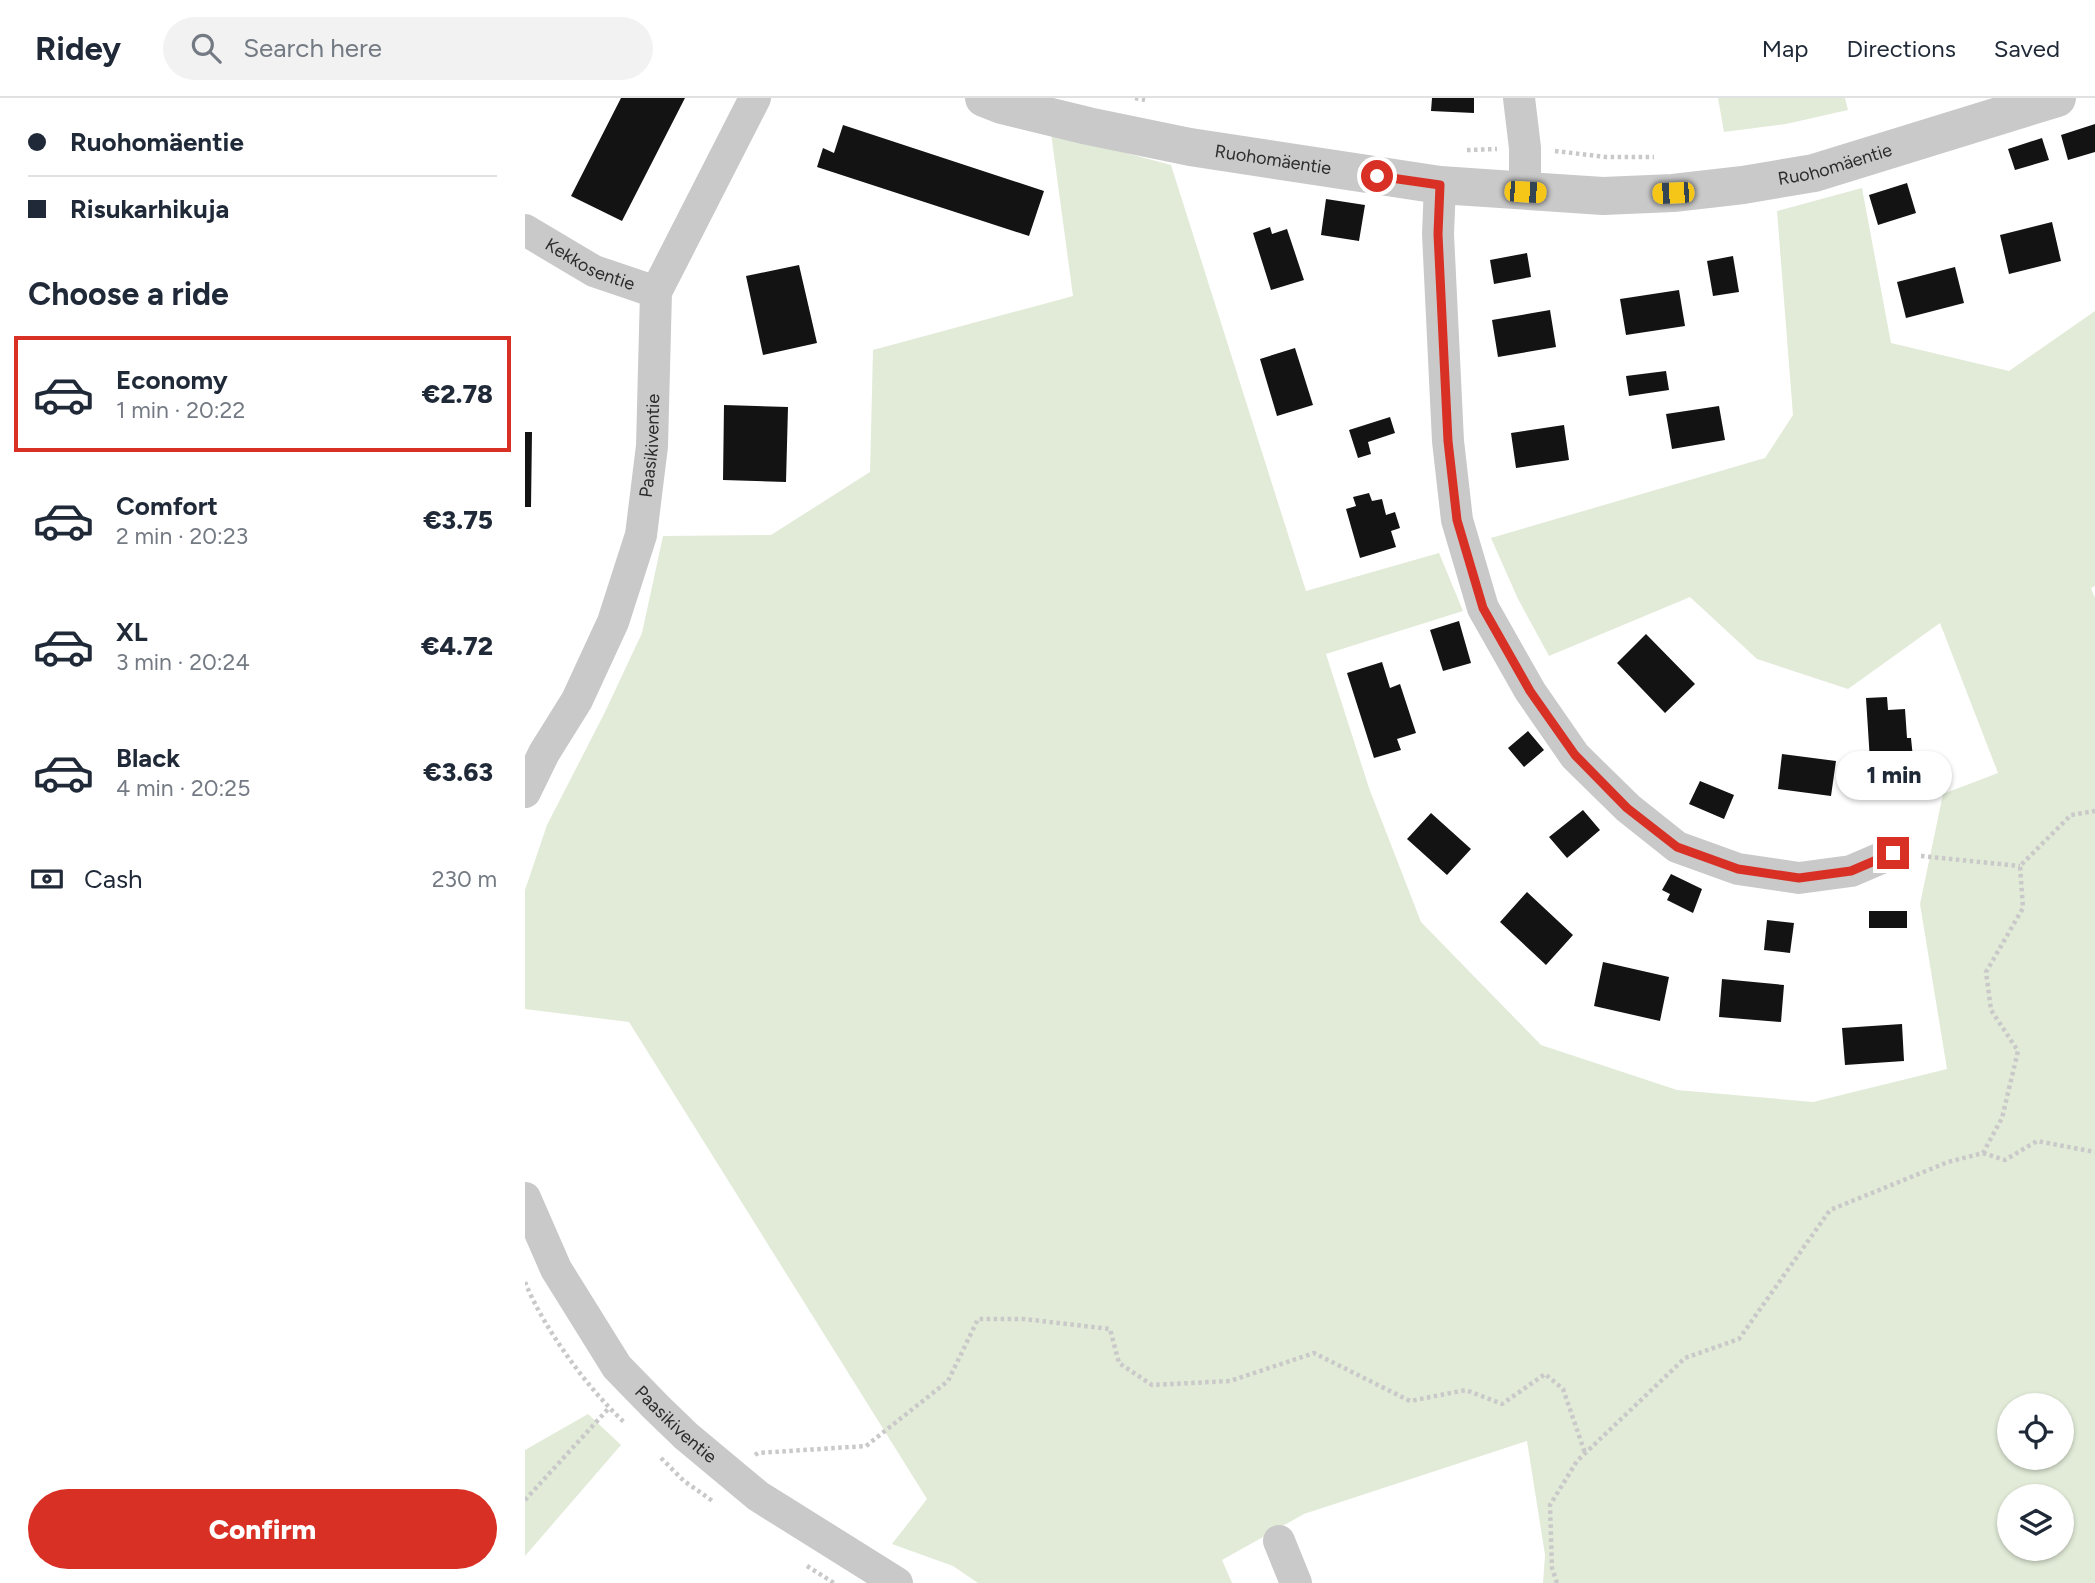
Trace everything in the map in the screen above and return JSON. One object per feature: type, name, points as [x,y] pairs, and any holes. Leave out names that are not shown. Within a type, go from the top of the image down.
[{"type":"street","name":"Paasikiventie","points":[[525,792],[544,753],[577,700],[613,622],[641,536],[652,446],[656,292],[755,98]]},
{"type":"street","name":"Ruohomäentie","points":[[984,98],[1002,106],[1189,147],[1440,185],[1602,196],[1673,193],[1814,173],[2057,98]]},
{"type":"street","points":[[1519,98],[1525,148],[1525,192]]},
{"type":"street","points":[[1440,185],[1438,234],[1448,441],[1457,520],[1483,608],[1530,691],[1575,755],[1627,808],[1677,847],[1738,869],[1799,878],[1851,871],[1893,853]]},
{"type":"street","name":"Kekkosentie","points":[[525,230],[594,271],[656,292]]},
{"type":"street","name":"Paasikiventie","points":[[525,1198],[556,1269],[617,1367],[686,1436],[758,1496],[897,1583]]},
{"type":"street","points":[[1279,1541],[1296,1583]]},
{"type":"path","points":[[1983,1153],[2002,1118],[2018,1051],[1991,1010],[1986,972],[2023,908],[2020,866],[2071,815],[2095,811]]},
{"type":"path","points":[[1893,853],[2020,866]]},
{"type":"path","points":[[1557,1583],[1552,1567],[1550,1505],[1577,1461],[1685,1358],[1739,1339],[1831,1210],[1948,1163],[1983,1153],[2005,1160],[2037,1141],[2095,1152]]},
{"type":"path","points":[[727,1472],[758,1453],[866,1446],[948,1381],[978,1319],[1024,1319],[1110,1329],[1119,1363],[1152,1385],[1230,1381],[1314,1353],[1410,1401],[1466,1390],[1502,1404],[1545,1374],[1563,1390],[1585,1453]]},
{"type":"path","points":[[525,1500],[609,1408]]},
{"type":"green space","points":[[1718,98],[1845,98],[1848,110],[1786,124],[1724,132]]},
{"type":"green space","points":[[1051,133],[1171,165],[1306,591],[1439,553],[1463,611],[1326,654],[1369,788],[1421,922],[1541,1045],[1677,1090],[1813,1102],[1947,1069],[1920,904],[1943,794],[1998,773],[1940,623],[1848,689],[1757,659],[1690,597],[1549,656],[1518,599],[1491,538],[1765,458],[1793,415],[1777,211],[1862,188],[1891,343],[2009,371],[2095,311],[2095,586],[2091,588],[2095,598],[2095,1583],[1543,1583],[1545,1555],[1527,1441],[1304,1514],[1222,1560],[1232,1583],[978,1583],[953,1566],[892,1544],[927,1499],[629,1022],[525,1009],[525,890],[547,825],[642,633],[663,536],[771,535],[870,472],[873,350],[1073,296]]},
{"type":"green space","points":[[588,1414],[621,1445],[525,1556],[525,1450]]},
{"type":"building","points":[[621,98],[685,98],[622,221],[571,196]]},
{"type":"building","points":[[1432,98],[1474,98],[1474,113],[1431,111]]},
{"type":"building","points":[[2095,124],[2095,152],[2068,160],[2061,135]]},
{"type":"building","points":[[843,125],[1044,191],[1029,236],[817,167],[823,148],[834,153]]},
{"type":"building","points":[[2042,138],[2049,160],[2015,170],[2008,149]]},
{"type":"building","points":[[1907,183],[1916,213],[1878,225],[1869,195]]},
{"type":"building","points":[[1326,199],[1365,205],[1359,241],[1321,235]]},
{"type":"building","points":[[2052,222],[2061,261],[2009,274],[2000,235]]},
{"type":"building","points":[[1270,227],[1272,234],[1287,229],[1304,280],[1271,290],[1253,233]]},
{"type":"building","points":[[1527,253],[1531,277],[1494,284],[1490,260]]},
{"type":"building","points":[[1733,256],[1739,292],[1713,296],[1707,261]]},
{"type":"building","points":[[799,265],[817,343],[763,355],[746,276]]},
{"type":"building","points":[[1955,267],[1964,303],[1906,318],[1897,282]]},
{"type":"building","points":[[1679,290],[1685,326],[1626,335],[1620,299]]},
{"type":"building","points":[[1550,310],[1556,347],[1498,357],[1492,320]]},
{"type":"building","points":[[1295,348],[1313,405],[1277,416],[1260,359]]},
{"type":"building","points":[[1666,371],[1669,390],[1629,396],[1626,376]]},
{"type":"building","points":[[724,405],[788,407],[786,482],[723,480]]},
{"type":"building","points":[[1719,406],[1725,440],[1672,449],[1666,414]]},
{"type":"building","points":[[1390,417],[1395,433],[1368,442],[1371,454],[1358,458],[1349,430]]},
{"type":"building","points":[[1564,425],[1569,460],[1516,468],[1511,433]]},
{"type":"building","points":[[525,432],[532,432],[531,507],[525,507]]},
{"type":"building","points":[[1369,493],[1372,501],[1382,499],[1386,515],[1395,512],[1400,528],[1391,531],[1396,547],[1360,558],[1346,509],[1356,506],[1353,497]]},
{"type":"building","points":[[1459,621],[1471,663],[1443,671],[1430,630]]},
{"type":"building","points":[[1646,634],[1695,684],[1665,713],[1617,663]]},
{"type":"building","points":[[1382,662],[1390,688],[1400,684],[1416,733],[1397,739],[1401,750],[1374,758],[1347,673]]},
{"type":"building","points":[[1887,697],[1888,710],[1905,709],[1907,738],[1911,738],[1913,758],[1909,758],[1910,781],[1879,784],[1877,761],[1870,761],[1866,698]]},
{"type":"building","points":[[1528,731],[1544,750],[1524,767],[1508,748]]},
{"type":"building","points":[[1782,754],[1836,761],[1831,796],[1778,789]]},
{"type":"building","points":[[1700,781],[1734,795],[1724,819],[1689,804]]},
{"type":"building","points":[[1583,810],[1600,830],[1567,858],[1549,837]]},
{"type":"building","points":[[1431,813],[1471,849],[1447,875],[1407,839]]},
{"type":"building","points":[[1671,874],[1702,889],[1693,913],[1667,900],[1670,894],[1662,890]]},
{"type":"building","points":[[1527,892],[1573,935],[1546,965],[1500,922]]},
{"type":"building","points":[[1869,911],[1907,911],[1907,928],[1869,928]]},
{"type":"building","points":[[1767,920],[1794,923],[1790,953],[1764,950]]},
{"type":"building","points":[[1603,962],[1669,977],[1660,1021],[1594,1006]]},
{"type":"building","points":[[1722,979],[1784,985],[1781,1022],[1719,1017]]},
{"type":"building","points":[[1902,1024],[1904,1061],[1845,1065],[1842,1028]]},
{"type":"route","points":[[1377,176],[1440,185],[1438,234],[1448,441],[1457,520],[1483,608],[1530,691],[1575,755],[1627,808],[1677,847],[1738,869],[1799,878],[1851,871],[1893,853]]}]
